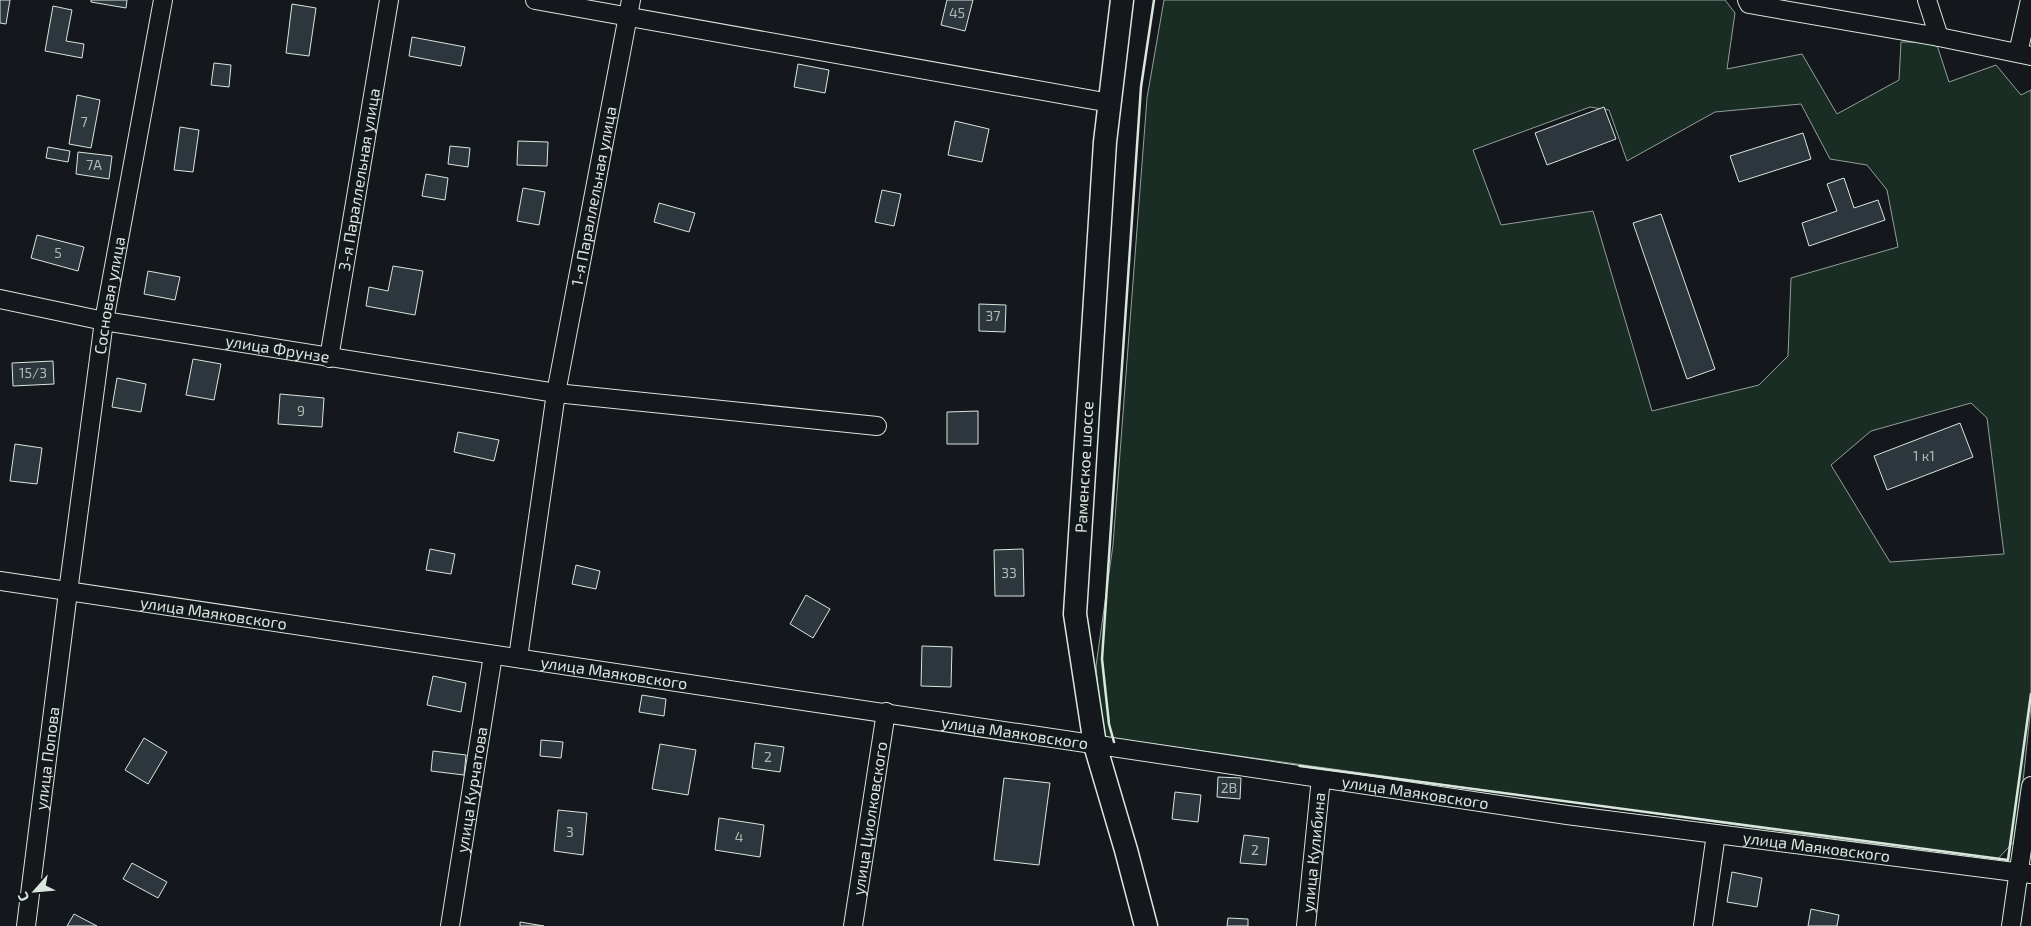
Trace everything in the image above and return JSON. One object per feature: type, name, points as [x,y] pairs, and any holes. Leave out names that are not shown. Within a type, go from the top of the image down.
[{"type":"main road","name":"Раменское шоссе","points":[[1122,0],[1110,103],[1086,423],[1075,614],[1095,745],[1146,926]]},
{"type":"street","name":"Сосновая улица","points":[[68,592],[104,321],[163,0]]},
{"type":"street","name":"3-я Параллельная улица","points":[[329,358],[389,0]]},
{"type":"street","points":[[535,0],[629,8],[1110,103]]},
{"type":"street","points":[[1748,0],[1749,4],[1939,37],[2024,55],[2030,0]]},
{"type":"street","points":[[1927,0],[1939,37]]},
{"type":"street","name":"1-я Параллельная улица","points":[[556,393],[629,8]]},
{"type":"street","name":"улица Фрунзе","points":[[0,299],[104,321],[556,393],[877,426]]},
{"type":"street","points":[[518,658],[556,393]]},
{"type":"street","name":"улица Маяковского","points":[[0,581],[1568,815],[2025,873]]},
{"type":"street","name":"улица Попова","points":[[26,926],[68,592]]},
{"type":"street","name":"улица Курчатова","points":[[450,926],[493,655]]},
{"type":"street","name":"улица Циолковского","points":[[854,926],[886,712]]},
{"type":"street","name":"улица Кулибина","points":[[1306,926],[1321,778]]},
{"type":"street","points":[[2011,926],[2025,873],[2031,786]]},
{"type":"street","points":[[1703,926],[1716,834]]},
{"type":"green space","points":[[1164,0],[1725,0],[1735,13],[1727,69],[1802,54],[1837,114],[1899,80],[1901,42],[1936,42],[1949,82],[1996,65],[2021,95],[2031,90],[2031,706],[2017,838],[1996,861],[1102,737],[1096,666],[1113,545],[1147,98]],"holes":[[[1801,104],[1830,159],[1867,165],[1887,190],[1898,247],[1791,278],[1788,356],[1759,385],[1652,411],[1593,211],[1501,225],[1473,150],[1590,107],[1609,110],[1627,161],[1715,112]],[[1971,403],[1987,418],[2004,554],[1890,562],[1831,465],[1871,431]]]},
{"type":"building","points":[[0,0],[10,0],[6,24],[0,23]]},
{"type":"building","points":[[91,0],[127,0],[126,8],[91,2]]},
{"type":"building","points":[[947,0],[973,0],[965,31],[941,25]]},
{"type":"building","points":[[292,4],[316,8],[309,56],[286,53]]},
{"type":"building","points":[[53,6],[72,10],[66,41],[84,44],[82,58],[45,51]]},
{"type":"building","points":[[412,37],[465,47],[461,66],[409,56]]},
{"type":"building","points":[[214,63],[231,65],[229,87],[211,85]]},
{"type":"building","points":[[798,64],[829,70],[825,93],[794,87]]},
{"type":"building","points":[[77,95],[100,100],[91,148],[69,144]]},
{"type":"building","points":[[1604,107],[1616,139],[1547,165],[1535,133]]},
{"type":"building","points":[[955,121],[989,129],[982,162],[948,155]]},
{"type":"building","points":[[180,127],[199,130],[193,172],[174,170]]},
{"type":"building","points":[[1803,133],[1811,159],[1739,182],[1730,156]]},
{"type":"building","points":[[518,141],[548,142],[547,166],[517,165]]},
{"type":"building","points":[[450,146],[470,148],[468,167],[448,164]]},
{"type":"building","points":[[48,147],[70,151],[68,162],[46,158]]},
{"type":"building","points":[[78,152],[112,156],[109,179],[76,174]]},
{"type":"building","points":[[426,174],[448,178],[445,200],[422,196]]},
{"type":"building","points":[[1844,178],[1854,208],[1878,200],[1885,220],[1809,246],[1802,223],[1837,211],[1827,184]]},
{"type":"building","points":[[523,188],[545,192],[539,225],[517,221]]},
{"type":"building","points":[[882,190],[901,194],[894,226],[875,222]]},
{"type":"building","points":[[659,203],[695,213],[689,232],[654,222]]},
{"type":"building","points":[[1661,214],[1715,369],[1687,379],[1633,223]]},
{"type":"building","points":[[37,235],[84,247],[78,271],[31,258]]},
{"type":"building","points":[[393,266],[423,271],[415,315],[366,306],[369,287],[388,291]]},
{"type":"building","points":[[148,271],[180,277],[175,300],[144,294]]},
{"type":"building","points":[[979,304],[1006,305],[1005,332],[979,331]]},
{"type":"building","points":[[193,359],[221,364],[214,400],[186,395]]},
{"type":"building","points":[[53,361],[54,384],[13,386],[12,363]]},
{"type":"building","points":[[117,378],[146,384],[141,412],[112,407]]},
{"type":"building","points":[[280,394],[324,398],[322,427],[278,424]]},
{"type":"building","points":[[978,411],[978,444],[947,444],[947,412]]},
{"type":"building","points":[[1960,423],[1973,457],[1887,490],[1874,456]]},
{"type":"building","points":[[458,432],[499,440],[494,461],[454,452]]},
{"type":"building","points":[[15,444],[42,448],[37,484],[10,481]]},
{"type":"building","points":[[430,549],[455,554],[451,574],[426,570]]},
{"type":"building","points":[[1023,549],[1024,596],[995,596],[994,550]]},
{"type":"building","points":[[576,565],[600,571],[596,589],[572,584]]},
{"type":"building","points":[[806,595],[830,609],[813,638],[790,624]]},
{"type":"building","points":[[922,646],[952,647],[951,687],[921,686]]},
{"type":"building","points":[[433,676],[466,683],[461,712],[427,705]]},
{"type":"building","points":[[642,695],[666,699],[664,716],[639,712]]},
{"type":"building","points":[[144,738],[167,752],[148,784],[125,770]]},
{"type":"building","points":[[541,740],[563,742],[561,758],[540,756]]},
{"type":"building","points":[[755,743],[784,747],[780,772],[752,768]]},
{"type":"building","points":[[660,744],[696,750],[688,795],[652,789]]},
{"type":"building","points":[[433,751],[466,755],[464,775],[431,771]]},
{"type":"building","points":[[1218,777],[1241,778],[1240,799],[1217,797]]},
{"type":"building","points":[[1004,778],[1050,783],[1039,865],[994,860]]},
{"type":"building","points":[[1175,792],[1201,795],[1198,822],[1172,819]]},
{"type":"building","points":[[558,810],[587,813],[583,855],[554,851]]},
{"type":"building","points":[[719,818],[764,825],[760,857],[715,850]]},
{"type":"building","points":[[1244,835],[1269,838],[1266,865],[1240,863]]},
{"type":"building","points":[[132,863],[167,882],[158,898],[123,879]]},
{"type":"building","points":[[1732,872],[1762,878],[1757,907],[1727,902]]},
{"type":"building","points":[[1811,909],[1839,915],[1837,926],[1808,926]]},
{"type":"building","points":[[74,914],[97,926],[67,926]]},
{"type":"building","points":[[1228,918],[1248,919],[1248,926],[1227,926]]},
{"type":"building","points":[[520,922],[544,926],[520,926]]},
{"type":"fence","points":[[1114,742],[1109,724],[1102,659],[1141,87],[1154,0]]},
{"type":"fence","points":[[1298,766],[2008,860],[2031,694]]},
{"type":"wall","points":[[1114,742],[1109,724],[1102,659],[1141,87],[1154,0]]},
{"type":"wall","points":[[1300,766],[2008,860],[2031,694]]}]
